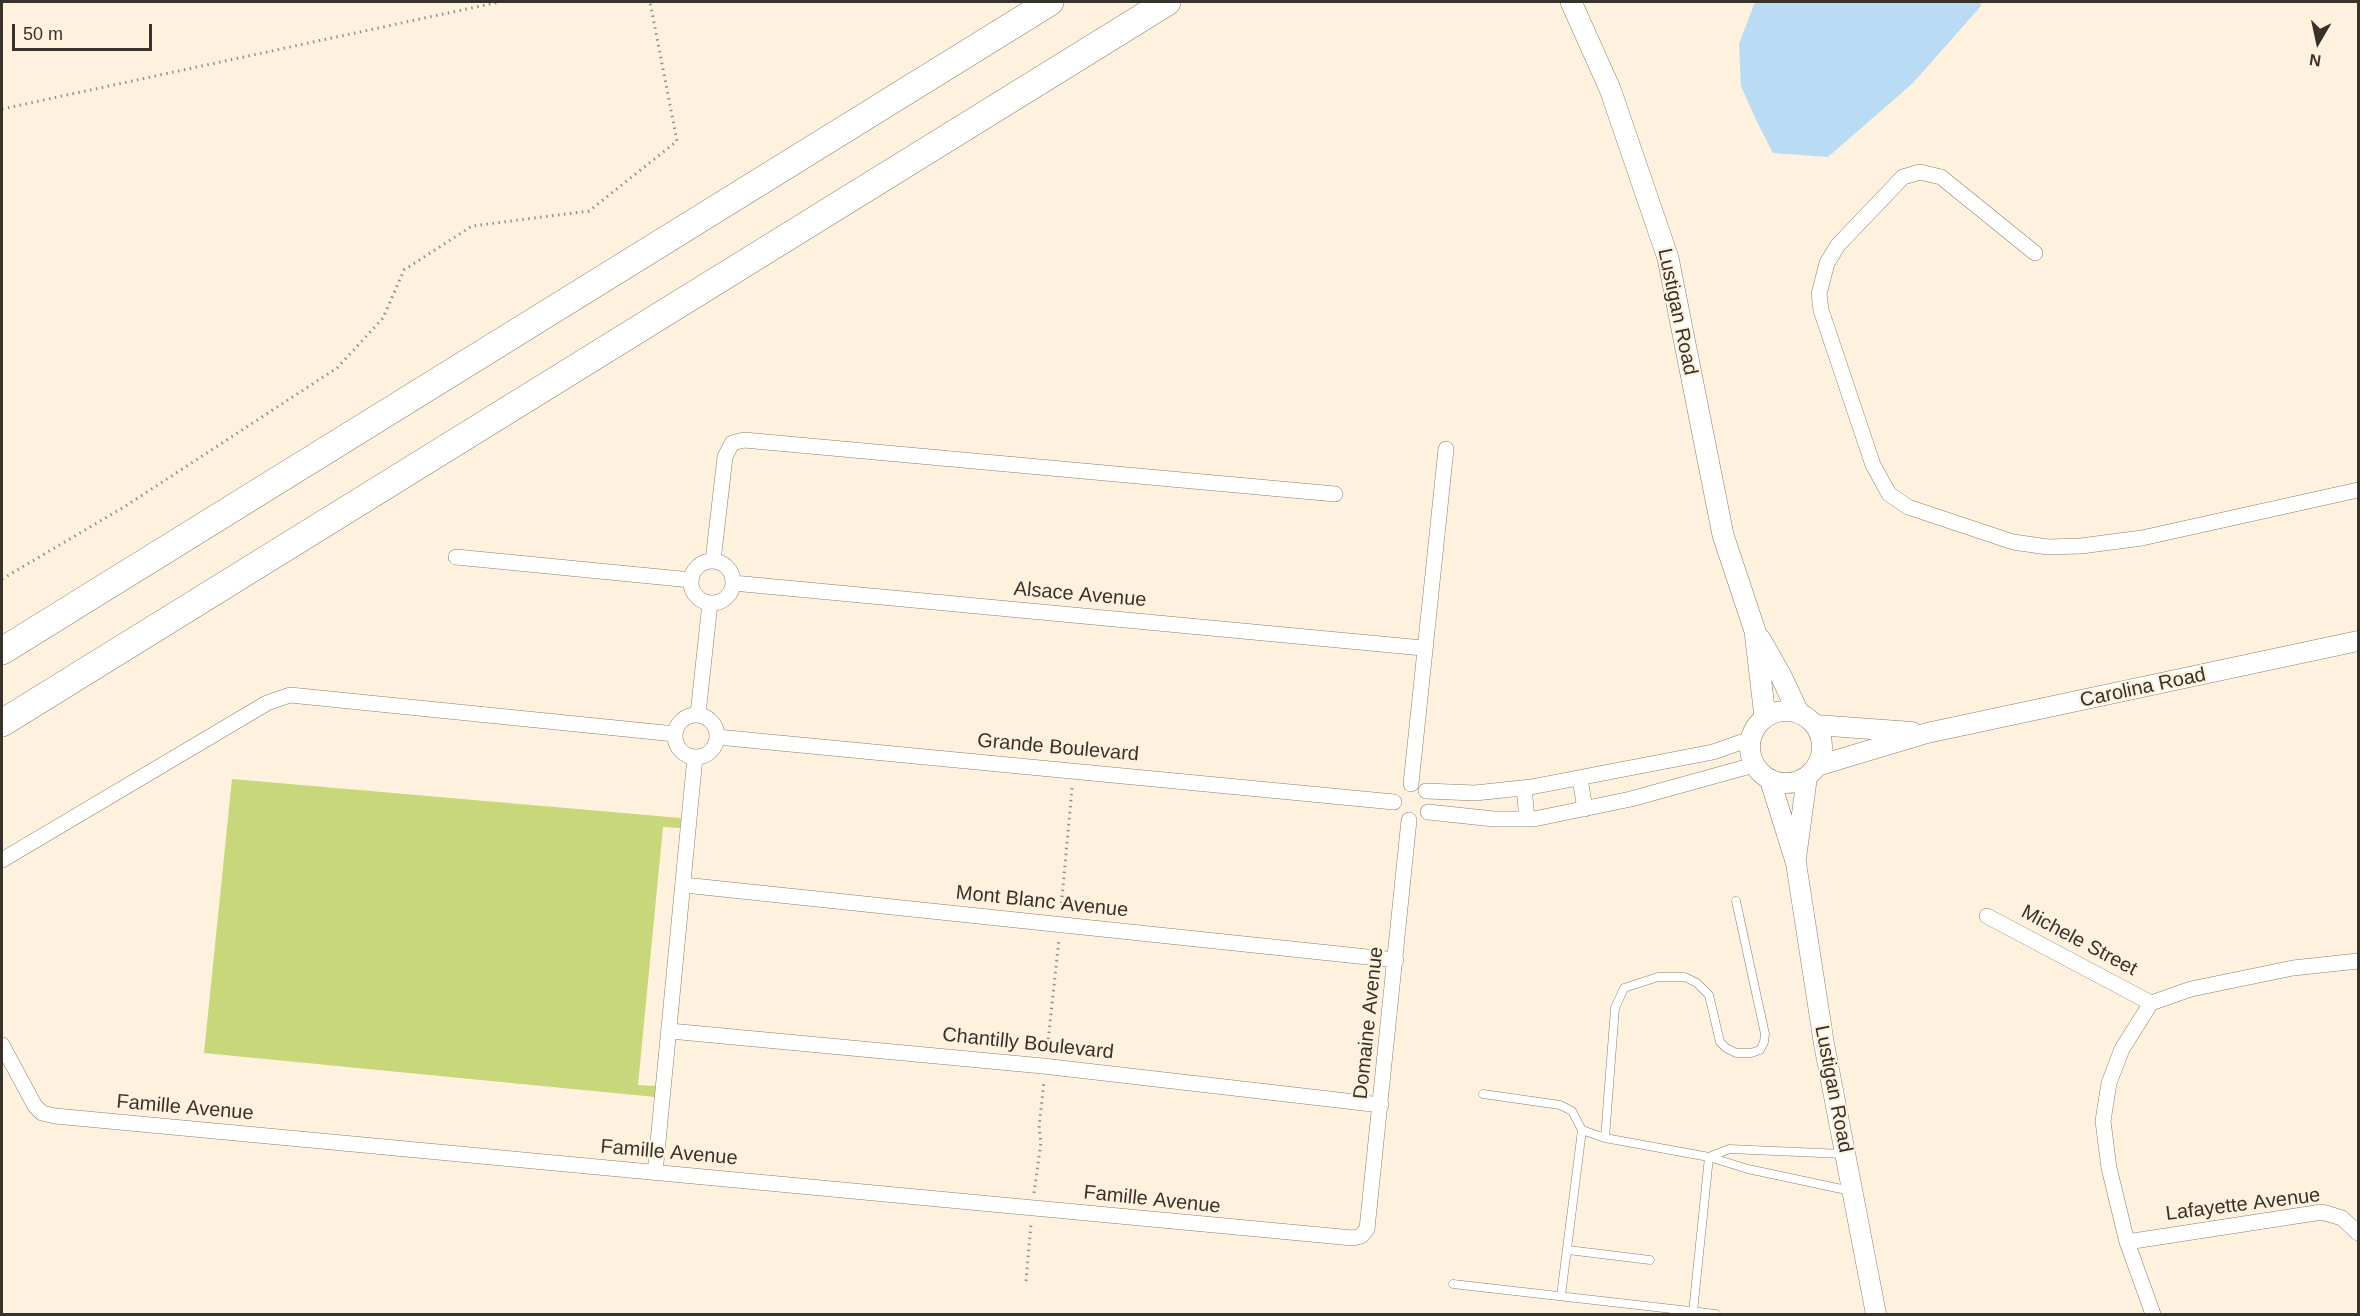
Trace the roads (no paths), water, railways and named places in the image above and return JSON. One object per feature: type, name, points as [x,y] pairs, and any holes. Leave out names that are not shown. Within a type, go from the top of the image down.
[{"type":"highway","points":[[2,651],[1050,2]]},
{"type":"highway","points":[[2,723],[1167,2]]},
{"type":"main road","name":"Lustigan Road","points":[[1571,2],[1610,89],[1668,258],[1723,535],[1755,631],[1781,676],[1798,712]]},
{"type":"main road","name":"Lustigan Road","points":[[1755,631],[1765,717]]},
{"type":"street","points":[[2035,254],[1941,177],[1920,172],[1903,177],[1838,245],[1827,263],[1819,294],[1821,310],[1873,465],[1889,494],[1908,507],[2013,542],[2048,547],[2081,546],[2142,538],[2358,490]]},
{"type":"street","points":[[713,561],[724,457],[732,443],[744,440],[1335,494]]},
{"type":"street","points":[[1411,784],[1423,648],[1446,449]]},
{"type":"street","points":[[456,557],[691,580]]},
{"type":"street","points":[[713,561],[724,564],[731,573],[733,583],[729,594],[721,601],[710,603],[700,599],[693,591],[691,580],[694,570],[703,563],[713,561]]},
{"type":"street","name":"Alsace Avenue","points":[[733,583],[1423,648]]},
{"type":"street","points":[[698,714],[710,603]]},
{"type":"street","name":"Carolina Road","points":[[1812,772],[1927,733],[2358,641]]},
{"type":"street","points":[[2,860],[267,703],[290,695],[675,734]]},
{"type":"street","points":[[1775,712],[1798,712],[1816,725],[1823,746],[1812,772],[1789,783],[1770,780],[1754,765],[1750,757],[1750,739],[1755,726],[1765,717],[1775,712]]},
{"type":"street","points":[[698,714],[708,718],[715,727],[717,737],[714,748],[705,755],[694,757],[684,753],[677,745],[675,734],[679,724],[687,717],[698,714]]},
{"type":"street","name":"Carolina Road","points":[[1816,725],[1927,733]]},
{"type":"street","name":"Grande Boulevard","points":[[717,737],[1394,802]]},
{"type":"street","points":[[1426,791],[1475,793],[1524,788],[1713,752],[1750,739]]},
{"type":"street","points":[[654,1173],[670,1031],[694,757]]},
{"type":"street","points":[[1428,812],[1430,801],[1426,791],[1411,784],[1402,787],[1394,802],[1397,813],[1409,820],[1416,820],[1428,812],[1494,819],[1527,819],[1586,809],[1754,765]]},
{"type":"street","name":"Lustigan Road","points":[[1796,863],[1812,772]]},
{"type":"street","points":[[1580,779],[1586,809]]},
{"type":"street","name":"Lustigan Road","points":[[1770,780],[1796,863],[1824,1044],[1876,1314]]},
{"type":"street","points":[[1524,788],[1527,819]]},
{"type":"street","name":"Domaine Avenue","points":[[1367,1229],[1409,820]]},
{"type":"street","name":"Mont Blanc Avenue","points":[[684,885],[1396,960]]},
{"type":"street","name":"Michele Street","points":[[1987,916],[2151,1003]]},
{"type":"street","points":[[2153,1314],[2127,1242],[2109,1168],[2103,1121],[2109,1083],[2119,1057],[2151,1003],[2191,989],[2293,968],[2358,961]]},
{"type":"street","name":"Chantilly Boulevard","points":[[670,1031],[1045,1066],[1381,1105]]},
{"type":"street","name":"Famille Avenue","points":[[2,1045],[35,1106],[47,1115],[1345,1239],[1361,1236],[1367,1229]]},
{"type":"street","name":"Lafayette Avenue","points":[[2127,1242],[2322,1212],[2342,1218],[2358,1233]]},
{"type":"lane","points":[[1605,1138],[1615,1008],[1624,988],[1658,977],[1685,977],[1709,995],[1720,1042],[1726,1048],[1736,1053],[1751,1053],[1760,1050],[1765,1034],[1736,900]]},
{"type":"lane","points":[[1483,1094],[1560,1105],[1572,1111],[1582,1130],[1562,1296]]},
{"type":"lane","points":[[1582,1130],[1605,1138],[1709,1157],[1748,1169],[1852,1192]]},
{"type":"lane","points":[[1709,1157],[1729,1149],[1846,1154]]},
{"type":"lane","points":[[1694,1312],[1709,1157]]},
{"type":"lane","points":[[1568,1250],[1650,1260]]},
{"type":"lane","points":[[1453,1284],[1716,1314]]},
{"type":"water","points":[[1755,2],[1980,2],[1981,6],[1913,83],[1828,157],[1773,153],[1757,122],[1741,86],[1739,44]]}]
